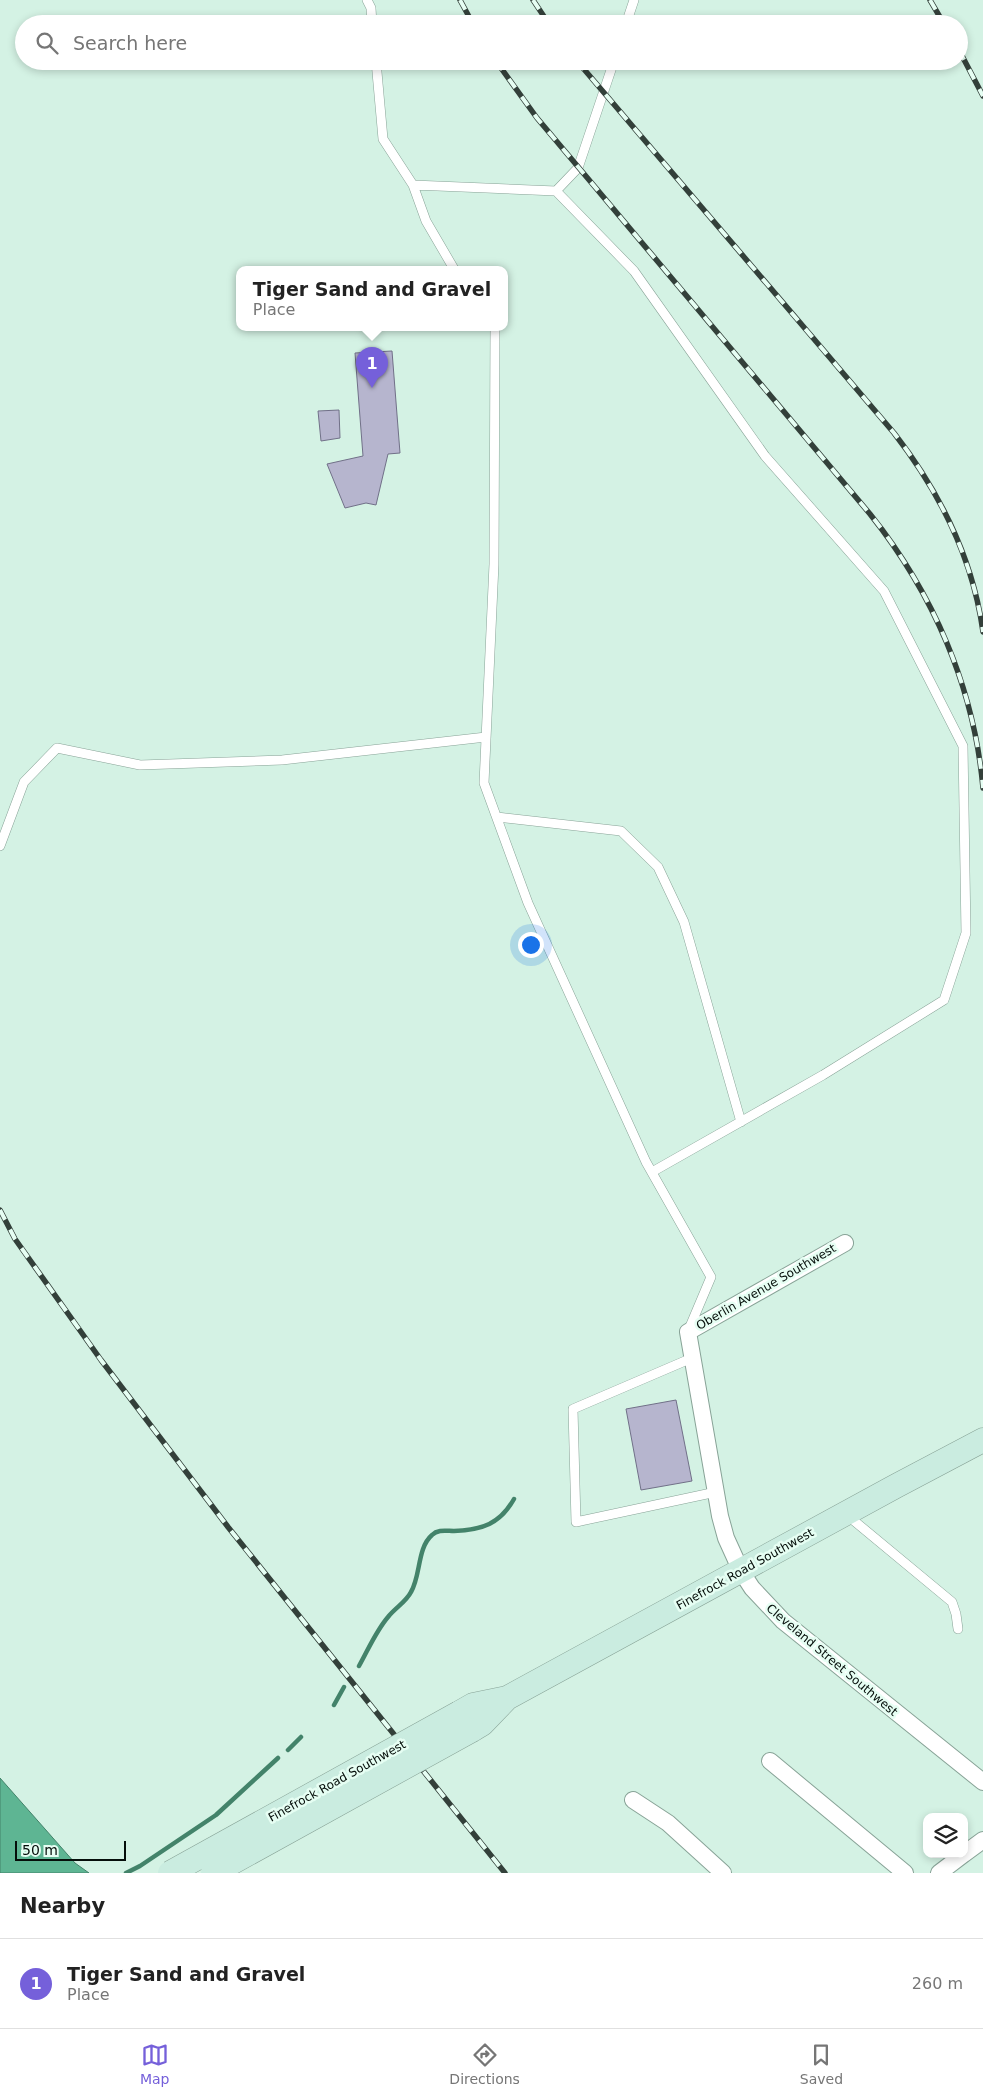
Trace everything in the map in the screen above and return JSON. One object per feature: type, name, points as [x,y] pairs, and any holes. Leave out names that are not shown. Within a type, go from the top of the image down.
[{"type":"main road","name":"Finefrock Road Southwest","points":[[170,1873],[466,1721],[482,1724],[507,1698],[845,1513],[983,1440]]},
{"type":"main road","name":"Finefrock Road Southwest","points":[[213,1873],[466,1721]]},
{"type":"street","name":"Oberlin Avenue Southwest","points":[[688,1332],[845,1242]]},
{"type":"street","name":"Cleveland Street Southwest","points":[[688,1332],[726,1538],[741,1571],[759,1598],[783,1621],[983,1782]]},
{"type":"street","points":[[770,1761],[905,1873]]},
{"type":"street","points":[[633,1800],[668,1823],[723,1873]]},
{"type":"street","points":[[968,1851],[983,1840]]},
{"type":"street","points":[[939,1873],[959,1858]]},
{"type":"lane","points":[[367,0],[371,8],[371,15]]},
{"type":"lane","points":[[629,15],[634,0]]},
{"type":"lane","points":[[377,70],[383,139],[413,185],[426,221],[452,266]]},
{"type":"lane","points":[[556,191],[578,168],[611,70]]},
{"type":"lane","points":[[413,185],[556,191],[634,271],[765,456],[884,591],[963,746],[966,933],[944,1000],[823,1075],[652,1172]]},
{"type":"lane","points":[[495,331],[494,564],[484,783],[528,903],[652,1172],[711,1277],[688,1332]]},
{"type":"lane","points":[[0,846],[24,782],[57,748],[140,765],[282,760],[486,737]]},
{"type":"lane","points":[[496,817],[621,831],[658,867],[684,922],[741,1122]]},
{"type":"lane","points":[[692,1358],[573,1409],[576,1522],[716,1492]]},
{"type":"lane","points":[[845,1513],[952,1602],[958,1629]]},
{"type":"shaded area","points":[[0,1778],[75,1863],[89,1873],[0,1873]]},
{"type":"building","points":[[392,351],[400,453],[388,454],[376,505],[366,503],[345,508],[327,464],[363,456],[355,353]]},
{"type":"building","points":[[339,410],[340,438],[321,441],[318,411]]},
{"type":"building","points":[[676,1400],[692,1481],[641,1490],[626,1409]]},
{"type":"waterway","points":[[359,1666],[384,1622],[411,1592],[421,1554],[427,1540],[439,1531],[473,1529],[489,1524],[503,1514],[514,1499]]},
{"type":"waterway","points":[[334,1705],[344,1687]]},
{"type":"waterway","points":[[288,1750],[301,1737]]},
{"type":"waterway","points":[[126,1873],[140,1866],[216,1815],[278,1758]]},
{"type":"railway","points":[[460,0],[468,15]]},
{"type":"railway","points":[[533,0],[543,15]]},
{"type":"railway","points":[[930,0],[939,15]]},
{"type":"railway","points":[[968,67],[983,96]]},
{"type":"railway","points":[[502,70],[537,118],[870,514],[893,544],[931,609],[947,643],[960,678],[978,750],[983,788]]},
{"type":"railway","points":[[585,70],[894,433],[910,455],[952,527],[971,578],[983,632]]},
{"type":"railway","points":[[0,1210],[15,1239],[101,1360],[228,1527],[505,1873]]},
{"type":"place","name":"Tiger Sand and Gravel","points":[[372,388]]}]
